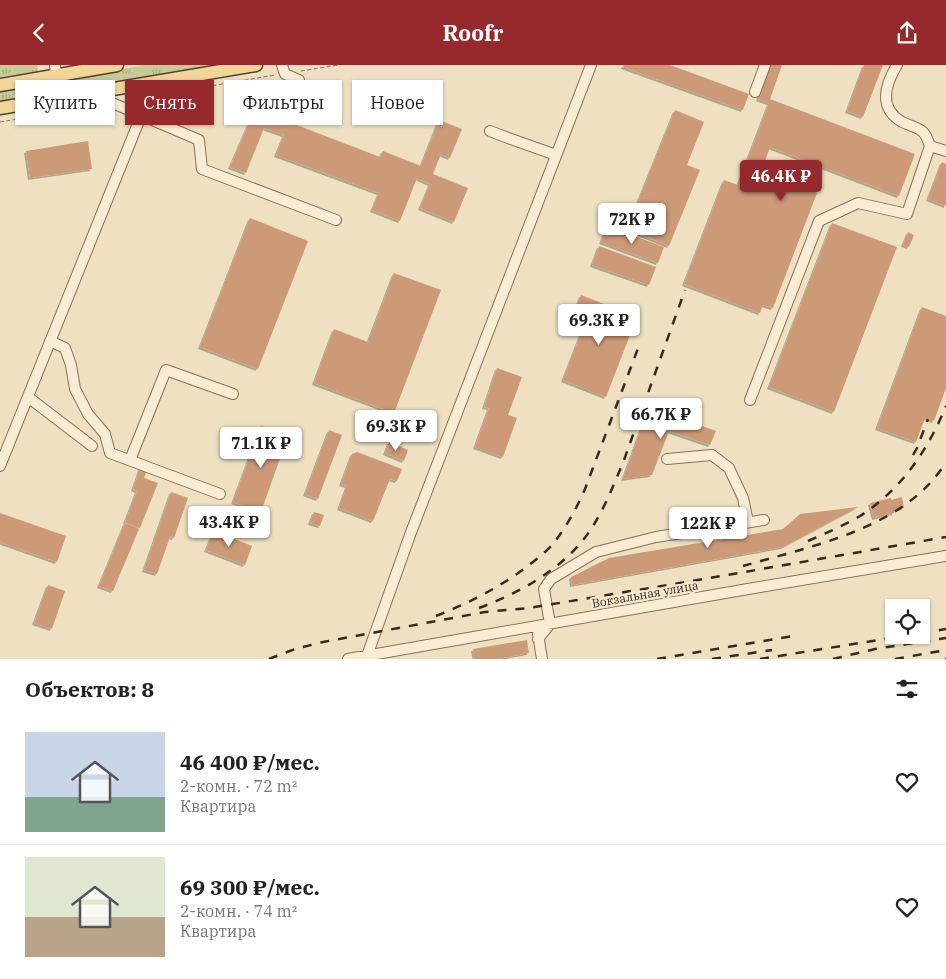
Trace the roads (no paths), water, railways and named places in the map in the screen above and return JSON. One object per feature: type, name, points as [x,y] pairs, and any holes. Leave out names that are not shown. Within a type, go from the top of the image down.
[{"type":"main road","points":[[0,85],[56,70],[117,65]]},
{"type":"main road","points":[[115,89],[256,65]]},
{"type":"main road","points":[[0,108],[15,105]]},
{"type":"street","points":[[367,656],[414,526],[591,65]]},
{"type":"street","points":[[755,93],[765,65]]},
{"type":"street","points":[[750,400],[819,221],[858,203],[908,214],[930,145],[922,131],[899,120],[888,110],[885,98],[890,76],[897,65]]},
{"type":"street","points":[[284,69],[299,80]]},
{"type":"street","points":[[0,466],[137,125]]},
{"type":"street","points":[[163,125],[199,140],[202,169],[336,220]]},
{"type":"street","points":[[490,131],[556,155]]},
{"type":"street","points":[[930,145],[946,151]]},
{"type":"street","points":[[50,341],[65,348],[71,365],[75,389],[88,414],[105,434],[110,453],[220,494]]},
{"type":"street","points":[[130,460],[166,370],[233,394]]},
{"type":"street","points":[[28,397],[92,446]]},
{"type":"street","points":[[668,459],[712,455],[729,468],[743,498],[748,522]]},
{"type":"street","points":[[538,639],[550,623],[544,589],[551,579],[596,552],[656,537],[764,520]]},
{"type":"street","name":"Вокзальная улица","points":[[348,659],[748,589],[946,557]]},
{"type":"street","points":[[536,626],[542,659]]},
{"type":"railway","points":[[479,608],[520,590],[557,566],[579,545],[593,526],[605,504],[624,460],[685,290]]},
{"type":"railway","points":[[436,616],[495,588],[528,566],[556,540],[572,515],[585,489],[640,343]]},
{"type":"railway","points":[[808,541],[860,516],[888,494],[912,468],[922,453],[946,406]]},
{"type":"railway","points":[[913,455],[928,419]]},
{"type":"railway","points":[[743,566],[827,542],[882,519],[907,503],[929,485],[946,462]]},
{"type":"railway","points":[[269,659],[295,649],[323,642],[485,612],[529,608],[946,537]]},
{"type":"railway","points":[[930,632],[946,629]]},
{"type":"railway","points":[[657,659],[799,635]]},
{"type":"railway","points":[[833,659],[875,649],[946,638]]},
{"type":"railway","points":[[760,659],[885,639]]},
{"type":"railway","points":[[712,659],[772,650]]},
{"type":"railway","points":[[895,659],[946,650]]}]
